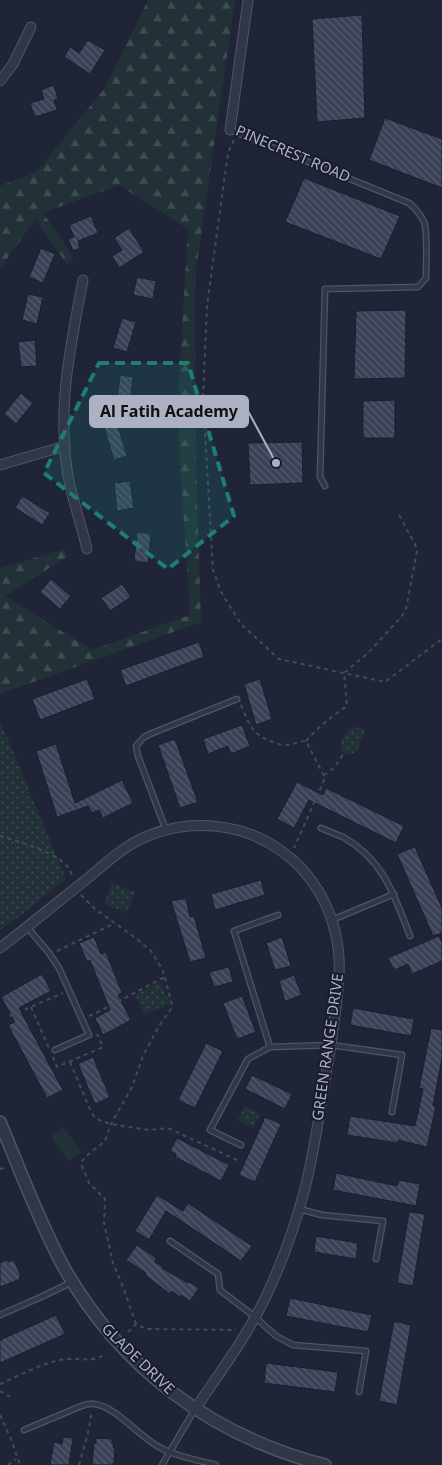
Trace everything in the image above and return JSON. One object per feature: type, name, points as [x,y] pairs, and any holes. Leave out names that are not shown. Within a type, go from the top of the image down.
[{"type":"street","name":"PINECREST ROAD","points":[[234,132],[248,0]]},
{"type":"street","points":[[0,81],[12,64],[31,27]]},
{"type":"street","points":[[83,280],[69,351],[64,408],[65,446],[70,485],[88,548]]},
{"type":"street","points":[[0,466],[65,446]]},
{"type":"street","name":"GREEN RANGE DRIVE","points":[[0,948],[119,852],[148,836],[185,826],[223,827],[258,837],[275,846],[300,867],[312,881],[322,897],[332,920],[338,948],[339,982],[331,1045],[305,1187],[282,1260],[268,1291],[245,1333],[195,1410]]},
{"type":"street","name":"GLADE DRIVE","points":[[0,1122],[52,1244],[72,1282],[97,1318],[122,1347],[162,1384],[195,1410],[257,1443],[324,1465]]},
{"type":"lane","name":"PINECREST ROAD","points":[[234,132],[409,203],[418,210],[425,224],[426,278],[418,287],[325,289],[320,477],[325,486]]},
{"type":"lane","points":[[166,830],[136,746],[144,737],[237,699]]},
{"type":"lane","points":[[321,828],[343,838],[365,853],[380,869],[394,894],[410,936]]},
{"type":"lane","points":[[332,920],[394,894]]},
{"type":"lane","points":[[270,1047],[234,931],[278,915]]},
{"type":"lane","points":[[28,927],[59,968],[89,1034],[55,1050]]},
{"type":"lane","points":[[241,1145],[210,1130],[248,1059],[270,1047],[331,1045],[402,1055],[392,1112]]},
{"type":"lane","points":[[298,1209],[322,1215],[383,1221],[376,1260]]},
{"type":"lane","points":[[170,1241],[218,1274],[220,1290],[255,1316],[276,1336],[293,1344],[366,1351],[359,1392]]},
{"type":"lane","points":[[0,1315],[72,1282]]},
{"type":"lane","points":[[24,1430],[79,1406],[93,1404],[110,1410],[155,1445],[169,1452],[216,1465]]},
{"type":"lane","points":[[162,1465],[195,1410]]},
{"type":"path","points":[[234,132],[228,153],[207,306],[203,397],[213,570],[220,592],[241,624],[280,659],[385,682],[442,639]]},
{"type":"path","points":[[344,673],[368,653],[402,616],[406,609],[417,551],[416,544],[399,515]]},
{"type":"path","points":[[237,699],[250,727],[258,735],[285,746],[306,741],[331,717],[346,706],[344,673]]},
{"type":"path","points":[[289,857],[325,778],[306,741]]},
{"type":"path","points":[[324,775],[334,768],[344,753]]},
{"type":"path","points":[[0,836],[35,848],[63,862],[70,869],[76,888],[90,905],[152,951],[161,967],[172,1000],[171,1009],[143,1056],[132,1087],[111,1124],[106,1141],[86,1156],[81,1164],[89,1183],[105,1199],[104,1223],[113,1263],[136,1324],[146,1329],[230,1329],[245,1333]]},
{"type":"path","points":[[50,955],[64,946],[116,923]]},
{"type":"path","points":[[82,1019],[120,1002],[165,977]]},
{"type":"path","points":[[10,1016],[70,990]]},
{"type":"path","points":[[31,1007],[57,1067],[70,1062],[93,1114],[103,1122],[154,1131],[168,1128],[239,1161]]},
{"type":"path","points":[[128,1332],[136,1324]]},
{"type":"path","points":[[0,1384],[57,1360],[93,1360],[100,1358],[106,1353]]},
{"type":"path","points":[[0,1391],[10,1398]]},
{"type":"path","points":[[79,1465],[90,1425],[93,1404]]},
{"type":"path","points":[[0,1415],[20,1465]]},
{"type":"path","points":[[8,1465],[17,1459]]},
{"type":"highlighted area","points":[[99,363],[188,363],[234,516],[168,569],[44,473]]},
{"type":"green space","points":[[148,0],[235,0],[196,270],[196,464],[201,622],[0,694],[0,568],[65,549],[67,557],[5,596],[92,650],[190,615],[177,414],[188,229],[119,185],[43,213],[74,258],[67,264],[35,220],[0,268],[0,186],[36,172],[105,88]]},
{"type":"green space","points":[[0,720],[66,879],[0,930]]},
{"type":"green space","points":[[353,727],[366,729],[356,752],[347,755],[341,750],[341,743],[345,734]]},
{"type":"green space","points":[[112,883],[135,892],[127,913],[104,904]]},
{"type":"green space","points":[[160,982],[170,1003],[145,1015],[135,995]]},
{"type":"green space","points":[[244,1106],[260,1114],[253,1128],[238,1120]]},
{"type":"green space","points":[[63,1127],[82,1152],[69,1162],[51,1137]]},
{"type":"building","points":[[362,15],[365,118],[317,122],[312,19]]},
{"type":"building","points":[[88,40],[105,50],[90,74],[64,57],[70,47],[79,53]]},
{"type":"building","points":[[54,85],[58,99],[54,100],[57,110],[35,117],[30,103],[44,99],[41,90]]},
{"type":"building","points":[[385,118],[442,139],[442,188],[369,160]]},
{"type":"building","points":[[304,178],[400,216],[381,259],[285,222]]},
{"type":"building","points":[[91,216],[98,233],[78,241],[80,248],[73,251],[68,239],[74,237],[69,225]]},
{"type":"building","points":[[129,228],[144,252],[119,268],[112,256],[122,250],[114,238]]},
{"type":"building","points":[[41,248],[55,254],[43,283],[29,277]]},
{"type":"building","points":[[137,277],[156,281],[153,299],[133,295]]},
{"type":"building","points":[[28,294],[43,297],[37,324],[22,320]]},
{"type":"building","points":[[406,310],[405,378],[354,379],[356,311]]},
{"type":"building","points":[[122,318],[136,322],[127,352],[113,348]]},
{"type":"building","points":[[35,340],[37,366],[21,367],[18,342]]},
{"type":"building","points":[[120,375],[133,377],[130,402],[117,400]]},
{"type":"building","points":[[21,393],[33,403],[16,424],[4,414]]},
{"type":"building","points":[[395,400],[395,438],[363,438],[363,401]]},
{"type":"building","points":[[117,423],[127,456],[114,460],[104,427]]},
{"type":"building","points":[[302,442],[303,483],[250,485],[248,443]]},
{"type":"building","points":[[130,481],[134,508],[117,511],[114,483]]},
{"type":"building","points":[[22,496],[50,513],[42,525],[15,508]]},
{"type":"building","points":[[137,532],[151,534],[148,563],[134,561]]},
{"type":"building","points":[[51,579],[71,596],[60,609],[40,592]]},
{"type":"building","points":[[122,584],[131,597],[110,611],[101,598]]},
{"type":"building","points":[[199,642],[204,657],[126,686],[120,670]]},
{"type":"building","points":[[87,679],[95,699],[40,720],[32,699]]},
{"type":"building","points":[[260,679],[272,719],[256,725],[244,684]]},
{"type":"building","points":[[242,725],[250,746],[231,754],[228,746],[208,754],[203,739]]},
{"type":"building","points":[[175,739],[198,802],[180,808],[158,745]]},
{"type":"building","points":[[56,744],[75,803],[122,780],[133,803],[103,818],[99,810],[92,813],[88,806],[57,817],[36,751]]},
{"type":"building","points":[[297,782],[323,795],[326,788],[404,826],[396,843],[309,800],[294,828],[277,819]]},
{"type":"building","points":[[415,847],[442,908],[442,933],[433,936],[397,854]]},
{"type":"building","points":[[261,880],[265,895],[215,910],[211,894]]},
{"type":"building","points":[[186,898],[190,917],[194,916],[206,958],[190,962],[171,901]]},
{"type":"building","points":[[439,936],[442,942],[442,961],[412,974],[408,964],[394,970],[388,958]]},
{"type":"building","points":[[94,937],[101,954],[106,952],[122,993],[118,995],[131,1020],[103,1035],[95,1018],[110,1010],[90,960],[87,962],[79,943]]},
{"type":"building","points":[[282,937],[291,966],[275,970],[266,943]]},
{"type":"building","points":[[229,967],[233,982],[214,987],[209,972]]},
{"type":"building","points":[[42,974],[51,991],[19,1008],[63,1090],[47,1098],[8,1025],[15,1022],[1,997]]},
{"type":"building","points":[[294,975],[302,995],[285,1001],[279,981]]},
{"type":"building","points":[[242,996],[256,1032],[237,1039],[223,1003]]},
{"type":"building","points":[[353,1008],[414,1019],[411,1036],[350,1025]]},
{"type":"building","points":[[431,1028],[442,1030],[442,1058],[433,1106],[436,1106],[427,1147],[398,1140],[398,1143],[347,1135],[350,1116],[415,1126],[423,1089],[419,1088]]},
{"type":"building","points":[[206,1043],[223,1051],[195,1108],[178,1100]]},
{"type":"building","points":[[93,1057],[110,1097],[95,1104],[78,1064]]},
{"type":"building","points":[[252,1075],[292,1094],[285,1109],[245,1089]]},
{"type":"building","points":[[265,1117],[281,1124],[255,1182],[239,1175]]},
{"type":"building","points":[[177,1138],[229,1165],[221,1181],[175,1157],[176,1154],[170,1151]]},
{"type":"building","points":[[336,1173],[397,1186],[399,1180],[420,1184],[416,1206],[333,1190]]},
{"type":"building","points":[[157,1195],[183,1211],[188,1203],[252,1246],[241,1261],[166,1211],[149,1240],[135,1231]]},
{"type":"building","points":[[409,1212],[425,1214],[413,1286],[397,1283]]},
{"type":"building","points":[[316,1236],[358,1243],[356,1259],[314,1252]]},
{"type":"building","points":[[137,1245],[156,1258],[155,1262],[162,1268],[199,1288],[190,1301],[172,1291],[170,1294],[145,1275],[146,1273],[126,1260]]},
{"type":"building","points":[[7,1260],[8,1262],[14,1260],[21,1276],[19,1277],[20,1279],[0,1287],[0,1263]]},
{"type":"building","points":[[290,1298],[372,1315],[368,1332],[286,1316]]},
{"type":"building","points":[[56,1315],[65,1334],[0,1363],[0,1340]]},
{"type":"building","points":[[394,1321],[411,1325],[397,1405],[379,1401]]},
{"type":"building","points":[[266,1363],[338,1372],[335,1392],[264,1383]]},
{"type":"building","points":[[63,1437],[73,1438],[69,1465],[50,1465],[54,1442],[62,1444]]},
{"type":"building","points":[[96,1438],[112,1439],[113,1448],[115,1448],[114,1464],[92,1465]]},
{"type":"place","name":"Al Fatih Academy","points":[[276,463]]}]
